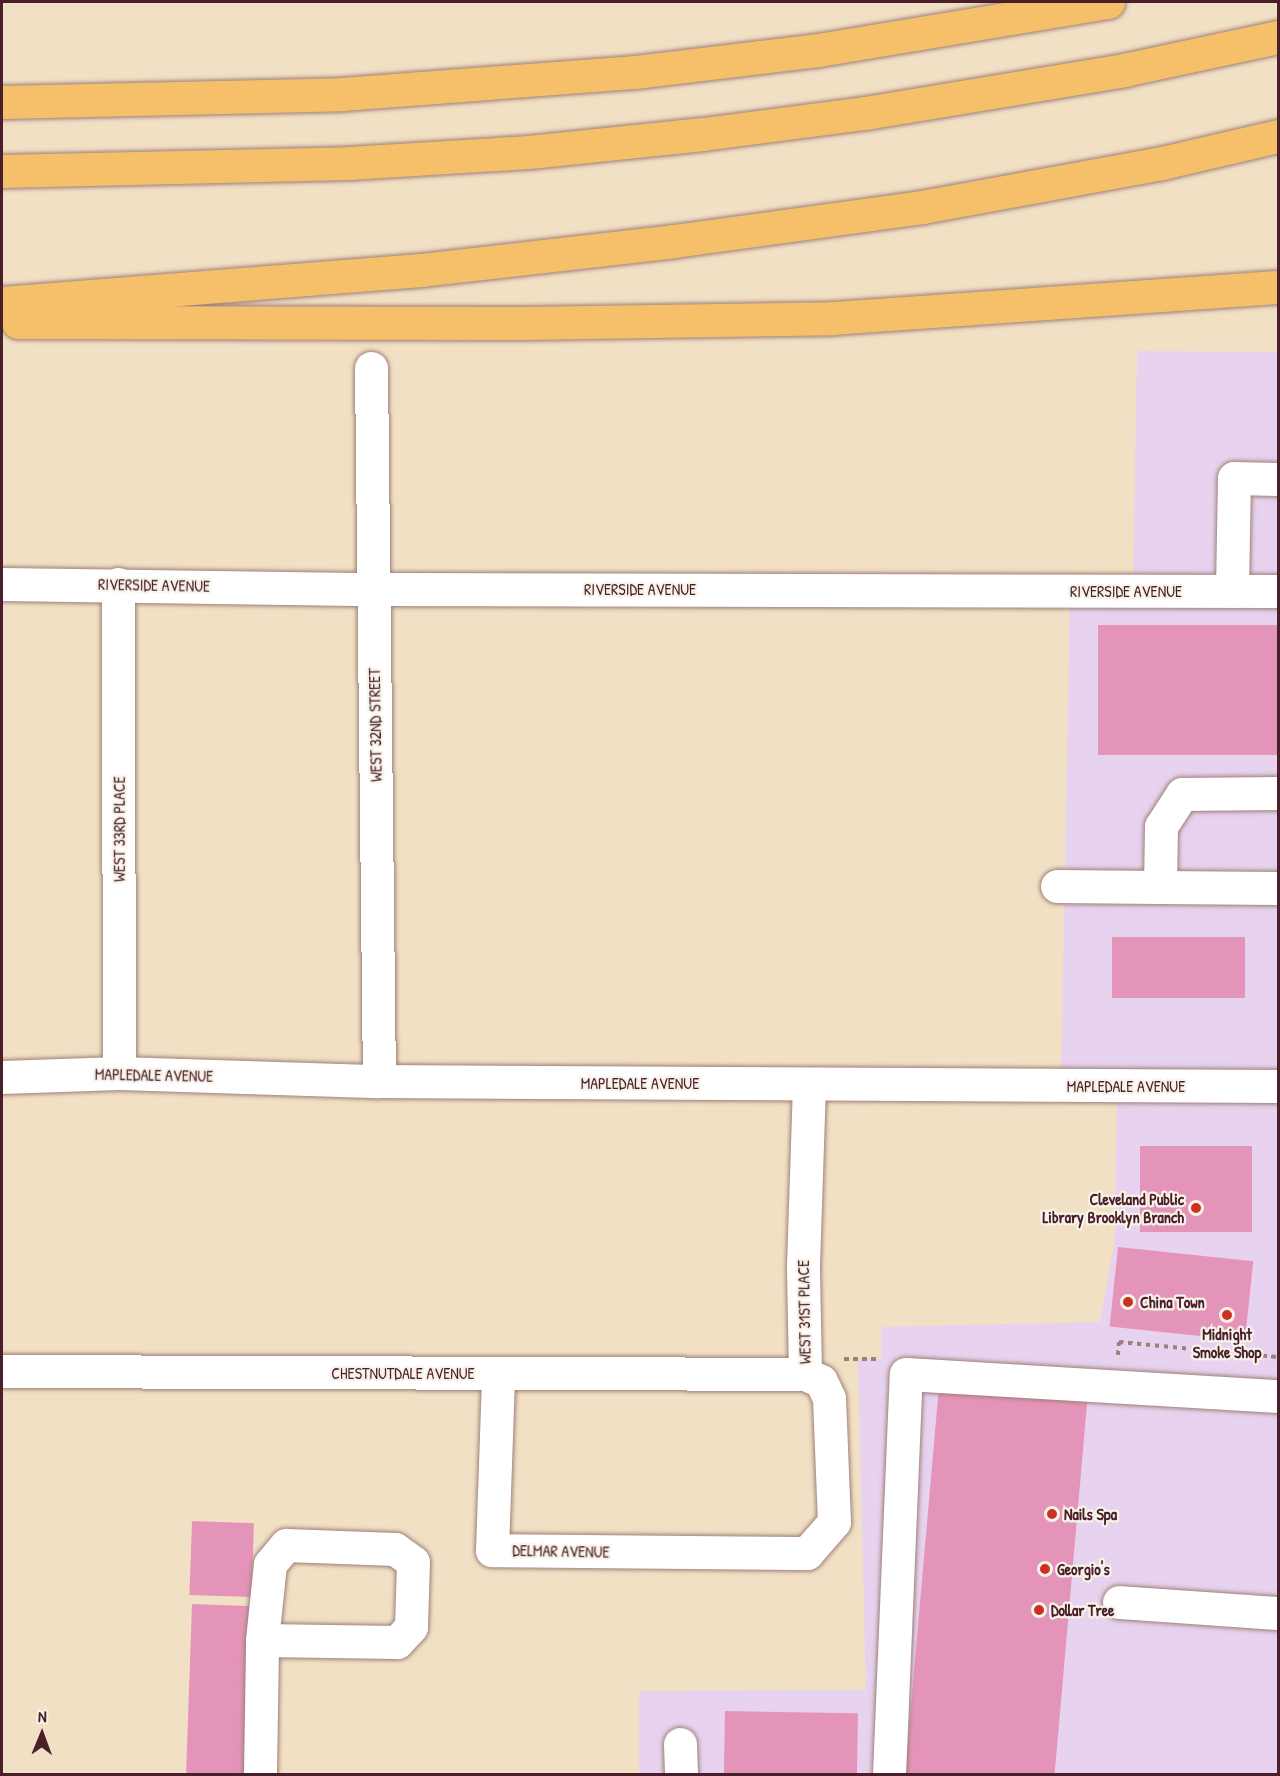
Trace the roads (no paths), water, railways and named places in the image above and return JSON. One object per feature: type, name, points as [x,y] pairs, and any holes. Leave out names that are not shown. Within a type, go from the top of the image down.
[{"type":"highway","points":[[2,102],[342,94],[636,72],[818,50],[1108,2]]},
{"type":"highway","points":[[2,171],[349,163],[529,152],[703,134],[865,113],[1124,70],[1278,37]]},
{"type":"highway","points":[[2,303],[421,270],[674,241],[922,207],[1162,163],[1278,136]]},
{"type":"highway","points":[[2,321],[524,323],[833,318],[1278,287]]},
{"type":"street","name":"WEST 32ND STREET","points":[[371,368],[379,1081]]},
{"type":"street","points":[[1232,591],[1234,478],[1278,479]]},
{"type":"street","name":"RIVERSIDE AVENUE","points":[[2,584],[374,589],[1278,591]]},
{"type":"street","name":"WEST 33RD PLACE","points":[[118,584],[119,1073]]},
{"type":"street","points":[[1160,887],[1161,826],[1182,794],[1278,793]]},
{"type":"street","points":[[1057,886],[1278,888]]},
{"type":"street","name":"MAPLEDALE AVENUE","points":[[2,1077],[119,1073],[379,1081],[1278,1086]]},
{"type":"street","name":"WEST 31ST PLACE","points":[[807,1553],[834,1522],[829,1398],[821,1381],[805,1374],[803,1266],[809,1084]]},
{"type":"street","name":"CHESTNUTDALE AVENUE","points":[[2,1371],[805,1374]]},
{"type":"street","name":"DELMAR AVENUE","points":[[498,1374],[492,1550],[807,1553]]},
{"type":"street","points":[[889,1774],[906,1374],[1278,1396]]},
{"type":"street","points":[[260,1774],[262,1640],[270,1564],[286,1545],[395,1549],[413,1562],[411,1627],[397,1642],[262,1640]]},
{"type":"street","points":[[1119,1602],[1278,1613]]},
{"type":"place","name":"Cleveland Public Library Brooklyn Branch","points":[[1196,1208]]},
{"type":"place","name":"China Town","points":[[1128,1302]]},
{"type":"place","name":"Midnight Smoke Shop","points":[[1227,1315]]},
{"type":"place","name":"Nails Spa","points":[[1052,1514]]},
{"type":"place","name":"Georgio's","points":[[1045,1569]]},
{"type":"place","name":"Dollar Tree","points":[[1039,1610]]}]
